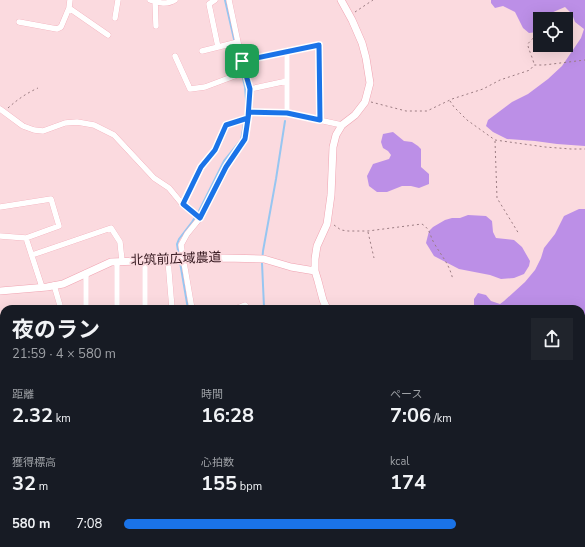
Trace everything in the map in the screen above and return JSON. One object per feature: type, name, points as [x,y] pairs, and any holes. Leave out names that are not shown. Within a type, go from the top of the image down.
[{"type":"street","points":[[19,22],[57,29],[62,27],[69,8],[70,0]]},
{"type":"street","points":[[115,18],[118,0]]},
{"type":"street","points":[[156,26],[153,0],[161,3],[170,3],[175,0]]},
{"type":"street","points":[[215,0],[209,4],[218,47]]},
{"type":"street","points":[[191,305],[181,245],[187,234],[200,218],[226,167],[245,139],[249,115],[250,89],[242,61],[229,0]]},
{"type":"street","points":[[325,305],[316,271],[315,259],[316,246],[328,220],[331,195],[333,148],[336,136],[342,125],[355,115],[364,102],[370,83],[362,43],[340,0]]},
{"type":"street","points":[[69,8],[108,35]]},
{"type":"street","points":[[202,51],[238,42]]},
{"type":"street","points":[[242,61],[319,45],[320,120]]},
{"type":"street","points":[[287,52],[287,113]]},
{"type":"street","points":[[175,56],[190,89],[205,87],[245,72]]},
{"type":"street","points":[[250,89],[287,82]]},
{"type":"street","points":[[2,110],[23,126],[34,130],[43,131],[65,123],[77,122],[94,126],[114,135],[154,178],[169,188],[183,204],[200,218]]},
{"type":"street","points":[[183,204],[201,167],[215,150],[226,125],[249,115],[287,113],[342,125]]},
{"type":"street","points":[[0,207],[51,199],[59,226],[26,238],[0,236]]},
{"type":"street","points":[[32,255],[111,228],[120,242],[117,305]]},
{"type":"street","points":[[26,238],[42,287]]},
{"type":"street","name":"北筑前広域農道","points":[[0,291],[63,284],[111,262],[120,261],[224,258],[264,259],[316,271]]},
{"type":"street","points":[[145,260],[145,305]]},
{"type":"street","points":[[168,260],[172,305]]},
{"type":"street","points":[[86,273],[86,305]]},
{"type":"street","points":[[54,285],[60,305]]},
{"type":"path","points":[[349,16],[373,0]]},
{"type":"path","points":[[364,102],[377,103],[406,111],[427,111],[450,100],[484,89],[500,80],[530,70],[534,65],[534,60],[528,44],[533,38]]},
{"type":"path","points":[[534,65],[548,65],[585,60]]},
{"type":"path","points":[[2,110],[26,93],[38,88]]},
{"type":"path","points":[[450,100],[454,107],[468,120],[495,140],[545,147],[571,149],[585,148]]},
{"type":"path","points":[[495,140],[497,198],[519,234]]},
{"type":"path","points":[[328,220],[341,230],[348,231],[368,231],[422,224],[427,228],[433,242],[444,257],[450,269],[453,280]]},
{"type":"path","points":[[368,231],[374,258]]},
{"type":"shaded area","points":[[491,0],[585,0],[585,146],[507,139],[493,132],[486,126],[488,120],[512,102],[528,94],[562,66],[573,52],[584,29],[575,22],[573,12],[570,12],[565,7],[553,12],[533,12],[533,32],[529,33],[523,28],[515,12],[503,6],[495,8],[491,3]]},
{"type":"shaded area","points":[[393,132],[404,141],[412,142],[421,149],[421,167],[429,174],[429,184],[419,188],[402,186],[387,192],[377,192],[369,186],[367,176],[373,164],[389,159],[391,155],[383,148],[381,142],[383,134]]},
{"type":"shaded area","points":[[579,209],[585,209],[585,305],[474,305],[474,299],[478,293],[486,295],[491,301],[500,304],[525,282],[535,270],[544,248],[555,234],[564,216]]},
{"type":"shaded area","points":[[468,215],[486,216],[492,221],[493,232],[496,238],[514,240],[522,247],[530,261],[524,274],[514,278],[501,279],[490,275],[459,269],[434,256],[426,243],[429,231],[445,220],[460,218]]},
{"type":"waterway","points":[[179,257],[177,244],[179,239],[199,211],[224,161],[241,140],[246,113],[245,87],[225,0]]},
{"type":"waterway","points":[[264,305],[262,263],[263,251],[285,121]]},
{"type":"waterway","points":[[180,262],[187,305]]},
{"type":"route","points":[[319,45],[320,120],[287,113],[249,112],[245,139],[226,167],[200,218],[183,204],[201,167],[215,150],[226,125],[248,118],[250,89],[242,61],[319,45]]}]
